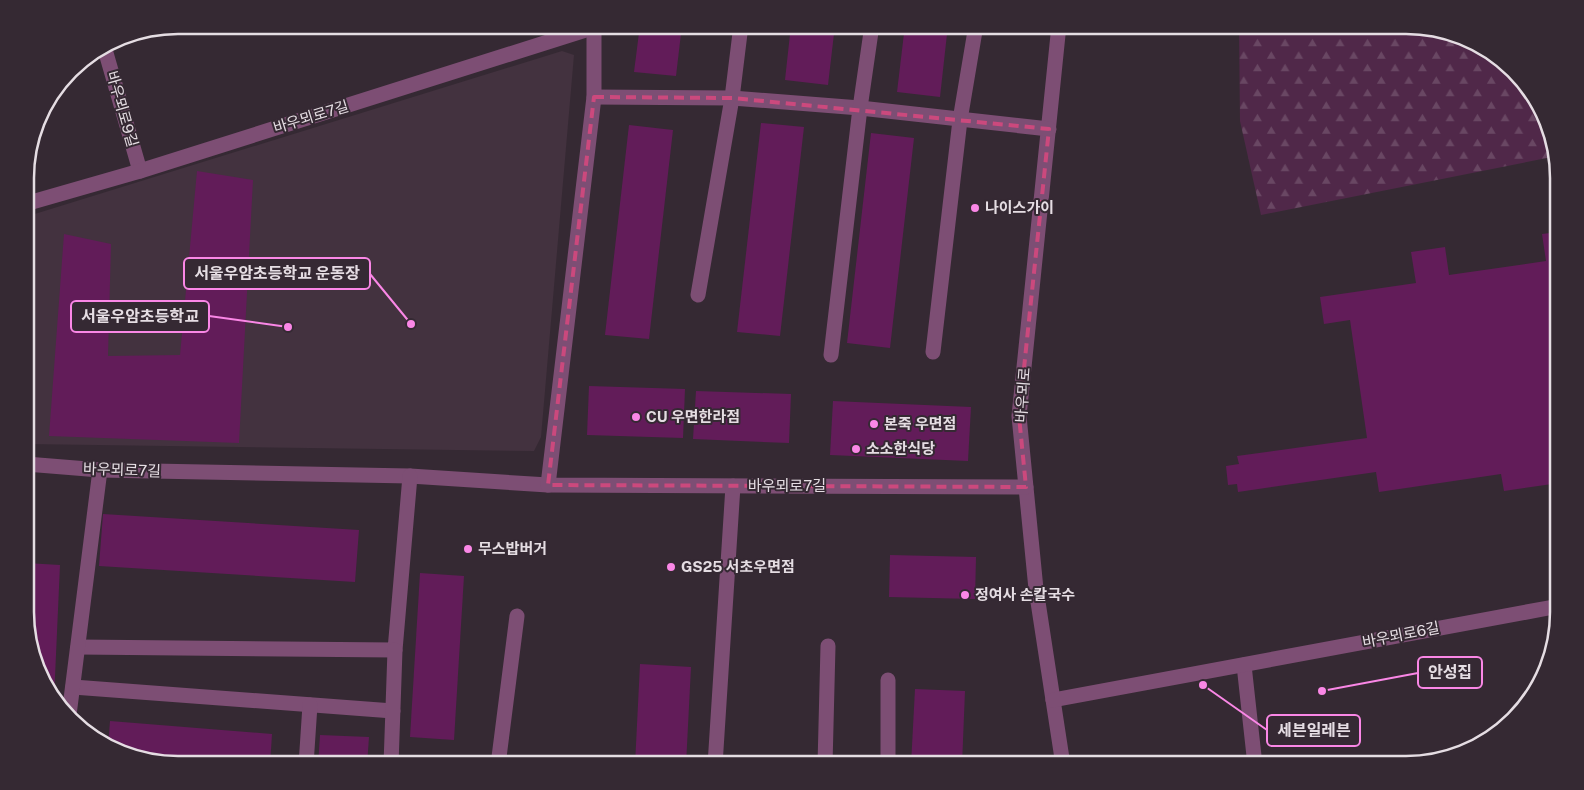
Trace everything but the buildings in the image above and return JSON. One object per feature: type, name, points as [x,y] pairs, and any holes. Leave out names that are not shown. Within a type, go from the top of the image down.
[{"type":"street","name":"바우뫼로7길","points":[[34,201],[140,171],[570,34]]},
{"type":"street","name":"바우뫼로7길","points":[[548,485],[594,97],[595,34]]},
{"type":"street","points":[[698,294],[732,98],[740,34]]},
{"type":"street","points":[[831,355],[860,108],[871,34]]},
{"type":"street","points":[[934,352],[960,120],[974,34]]},
{"type":"street","name":"바우뫼로","points":[[1058,34],[1050,129],[1019,416],[1036,589],[1062,756]]},
{"type":"street","name":"바우뫼로9길","points":[[106,53],[140,171]]},
{"type":"street","points":[[594,97],[732,98],[860,108],[1050,129]]},
{"type":"street","name":"바우뫼로7길","points":[[34,465],[100,470],[410,476],[548,485],[1026,488]]},
{"type":"street","points":[[71,708],[100,470]]},
{"type":"street","points":[[391,756],[395,650],[410,476]]},
{"type":"street","points":[[716,756],[733,486]]},
{"type":"street","name":"바우뫼로6길","points":[[1053,700],[1550,608]]},
{"type":"street","points":[[499,756],[516,616]]},
{"type":"street","points":[[825,756],[828,646]]},
{"type":"street","points":[[78,647],[395,650]]},
{"type":"street","points":[[1244,665],[1254,756]]},
{"type":"street","points":[[888,680],[888,756]]},
{"type":"street","points":[[73,687],[393,712]]},
{"type":"street","points":[[307,756],[310,705]]},
{"type":"highlighted area","points":[[594,97],[732,98],[1049,129],[1019,416],[1026,487],[548,485]]},
{"type":"shaded area","points":[[562,51],[574,55],[541,437],[534,451],[34,444],[34,214]]},
{"type":"green space","points":[[1239,34],[1425,35],[1443,39],[1470,49],[1494,64],[1508,76],[1531,106],[1539,123],[1549,158],[1261,215],[1240,121]]},
{"type":"place","name":"나이스가이","points":[[975,208]]},
{"type":"place","name":"서울우암초등학교 운동장","points":[[411,324]]},
{"type":"place","name":"서울우암초등학교","points":[[288,327]]},
{"type":"place","name":"CU 우면한라점","points":[[636,417]]},
{"type":"place","name":"본죽 우면점","points":[[874,424]]},
{"type":"place","name":"소소한식당","points":[[856,449]]},
{"type":"place","name":"무스밥버거","points":[[468,549]]},
{"type":"place","name":"GS25 서초우면점","points":[[671,567]]},
{"type":"place","name":"정여사 손칼국수","points":[[965,595]]},
{"type":"place","name":"세븐일레븐","points":[[1203,685]]},
{"type":"place","name":"안성집","points":[[1322,691]]}]
